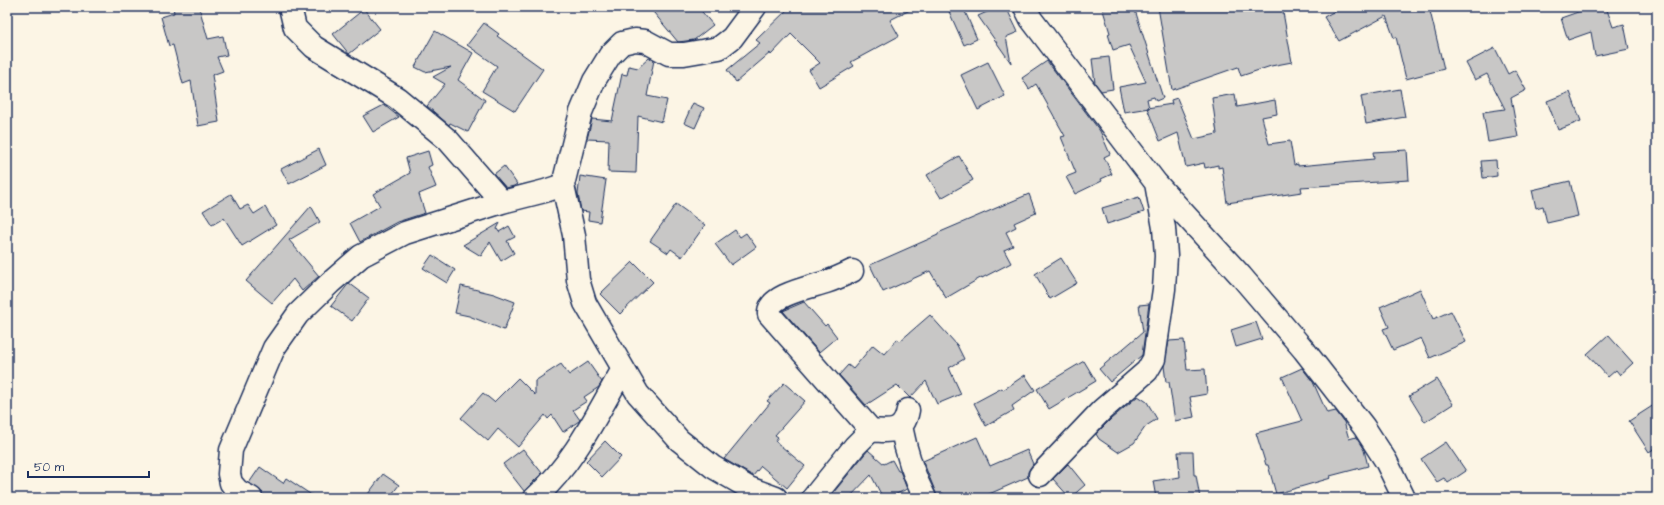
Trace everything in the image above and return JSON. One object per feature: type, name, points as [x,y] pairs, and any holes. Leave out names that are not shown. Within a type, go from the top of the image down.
[{"type":"street","points":[[290,7],[295,28],[314,47],[397,98],[425,121],[448,140],[502,202]]},
{"type":"street","points":[[755,7],[732,38],[719,48],[684,54],[669,54],[645,41],[634,40],[622,43],[610,55],[594,81],[581,112],[563,185],[574,235],[578,280],[585,303],[638,394],[679,440],[713,467],[749,488],[776,498]]},
{"type":"street","points":[[1025,7],[1031,19],[1156,183],[1241,276],[1304,350],[1364,427],[1386,462],[1404,498]]},
{"type":"street","points":[[1040,475],[1102,410],[1147,371],[1154,359],[1164,289],[1166,256],[1164,228],[1156,183]]},
{"type":"street","points":[[251,498],[238,491],[231,483],[228,474],[231,450],[274,348],[298,314],[361,256],[405,233],[502,202],[563,185]]},
{"type":"street","points":[[852,271],[826,282],[782,297],[770,306],[769,314],[872,430],[888,431],[904,418],[907,455],[925,498]]},
{"type":"street","points":[[535,498],[564,468],[586,435],[623,369]]},
{"type":"street","points":[[813,498],[855,446],[872,430]]},
{"type":"building","points":[[173,7],[199,7],[208,39],[223,36],[227,55],[217,57],[223,71],[212,75],[219,122],[198,126],[191,81],[183,84],[173,45],[169,46],[161,17],[174,13]]},
{"type":"building","points":[[649,7],[698,7],[713,25],[694,40],[678,42]]},
{"type":"building","points":[[790,7],[916,7],[890,20],[899,36],[851,62],[854,66],[819,87],[809,70],[820,63],[791,34],[771,55],[770,53],[736,82],[727,70],[760,43],[756,40]]},
{"type":"building","points":[[947,7],[963,7],[977,39],[964,45]]},
{"type":"building","points":[[998,7],[1006,7],[1018,32],[1006,37],[1011,63],[978,16]]},
{"type":"building","points":[[1102,7],[1134,7],[1163,98],[1156,101],[1154,97],[1147,99],[1149,108],[1124,112],[1119,87],[1146,82],[1129,45],[1113,50],[1108,34],[1110,33]]},
{"type":"building","points":[[1158,7],[1282,7],[1292,62],[1271,66],[1241,76],[1238,67],[1172,90]]},
{"type":"building","points":[[1342,7],[1429,7],[1444,69],[1406,79],[1396,37],[1394,38],[1386,16],[1339,41],[1324,17]]},
{"type":"building","points":[[1592,7],[1606,7],[1613,27],[1624,24],[1629,49],[1595,56],[1591,32],[1568,40],[1561,18]]},
{"type":"building","points":[[364,9],[380,29],[349,54],[333,34]]},
{"type":"building","points":[[484,23],[499,34],[497,36],[543,69],[515,111],[482,91],[497,66],[467,45]]},
{"type":"building","points":[[435,31],[473,53],[458,80],[485,100],[468,132],[450,123],[449,125],[427,106],[445,84],[433,77],[451,67],[425,72],[415,67]]},
{"type":"building","points":[[1495,48],[1508,74],[1515,70],[1526,90],[1511,98],[1518,137],[1488,142],[1483,112],[1505,109],[1487,74],[1475,80],[1466,63]]},
{"type":"building","points":[[1109,57],[1113,89],[1101,91],[1095,83],[1092,59]]},
{"type":"building","points":[[649,58],[654,60],[647,96],[667,100],[662,122],[638,116],[636,173],[608,172],[609,140],[587,139],[592,119],[612,121],[622,74],[627,75],[629,66],[638,68]]},
{"type":"building","points":[[1047,61],[1100,131],[1110,154],[1104,157],[1112,174],[1101,179],[1102,181],[1075,194],[1066,177],[1076,173],[1061,137],[1065,136],[1036,84],[1029,89],[1022,78]]},
{"type":"building","points":[[988,62],[1005,96],[978,110],[961,75]]},
{"type":"building","points":[[1400,89],[1405,117],[1366,124],[1361,96]]},
{"type":"building","points":[[1570,92],[1581,121],[1558,130],[1547,101]]},
{"type":"building","points":[[1235,94],[1237,107],[1275,100],[1277,114],[1262,117],[1269,144],[1290,141],[1294,165],[1298,164],[1298,166],[1374,159],[1373,152],[1407,150],[1409,180],[1301,187],[1302,192],[1227,203],[1222,167],[1218,168],[1218,165],[1205,168],[1204,163],[1186,167],[1178,133],[1160,141],[1147,108],[1172,104],[1171,100],[1177,98],[1194,139],[1217,134],[1212,98]]},
{"type":"building","points":[[693,103],[704,108],[695,128],[684,123]]},
{"type":"building","points":[[384,105],[399,117],[373,132],[363,116]]},
{"type":"building","points":[[319,149],[326,165],[289,184],[281,169]]},
{"type":"building","points":[[428,151],[432,165],[428,167],[436,187],[419,194],[425,213],[397,222],[360,242],[350,223],[380,206],[373,194],[410,173],[406,158]]},
{"type":"building","points":[[959,156],[973,180],[941,198],[927,175]]},
{"type":"building","points":[[1496,160],[1497,176],[1483,178],[1481,161]]},
{"type":"building","points":[[504,166],[517,184],[514,186],[506,188],[494,174]]},
{"type":"building","points":[[580,176],[606,180],[600,222],[588,220],[589,212],[581,211],[578,194]]},
{"type":"building","points":[[1570,181],[1578,216],[1547,223],[1543,206],[1536,208],[1532,190]]},
{"type":"building","points":[[231,194],[240,209],[248,205],[254,214],[265,207],[276,225],[242,246],[224,218],[212,225],[203,211]]},
{"type":"building","points":[[1029,194],[1036,213],[1014,223],[1016,227],[1006,232],[1013,246],[1004,250],[1011,263],[982,277],[946,298],[930,271],[883,292],[870,265],[938,235],[938,233]]},
{"type":"building","points":[[1139,197],[1144,212],[1107,224],[1102,208]]},
{"type":"building","points":[[676,204],[705,225],[682,257],[671,249],[668,253],[650,241]]},
{"type":"building","points":[[311,206],[320,222],[289,240],[319,276],[302,291],[293,279],[272,303],[246,281]]},
{"type":"building","points":[[500,223],[497,229],[499,232],[509,226],[515,237],[507,241],[514,253],[501,261],[490,242],[481,256],[463,245]]},
{"type":"building","points":[[735,230],[740,237],[746,233],[756,247],[731,265],[715,244]]},
{"type":"building","points":[[432,255],[455,270],[447,283],[423,268]]},
{"type":"building","points":[[1061,258],[1077,283],[1050,299],[1035,274]]},
{"type":"building","points":[[633,262],[653,282],[620,314],[600,294]]},
{"type":"building","points":[[349,283],[369,298],[352,321],[331,306]]},
{"type":"building","points":[[461,286],[494,294],[515,302],[504,330],[469,316],[455,313]]},
{"type":"building","points":[[1420,289],[1433,319],[1451,311],[1466,342],[1430,358],[1421,338],[1393,350],[1383,329],[1389,327],[1380,307]]},
{"type":"building","points":[[804,302],[825,326],[827,324],[837,337],[819,352],[783,311]]},
{"type":"building","points":[[1149,304],[1142,355],[1110,382],[1099,369],[1143,332],[1139,305]]},
{"type":"building","points":[[930,315],[957,345],[964,359],[949,368],[961,394],[937,404],[926,381],[910,398],[897,385],[866,405],[839,375],[848,365],[853,369],[873,345],[884,354],[897,339],[900,341]]},
{"type":"building","points":[[1256,322],[1262,339],[1236,347],[1231,330]]},
{"type":"building","points":[[1608,335],[1633,363],[1620,375],[1616,370],[1608,377],[1587,354]]},
{"type":"building","points":[[1184,340],[1187,370],[1205,369],[1207,394],[1190,397],[1194,417],[1175,421],[1169,382],[1166,382],[1164,366],[1169,341]]},
{"type":"building","points":[[1084,361],[1096,381],[1049,409],[1037,389]]},
{"type":"building","points":[[588,362],[602,382],[599,387],[584,397],[587,401],[573,410],[580,420],[563,432],[552,415],[548,419],[545,415],[518,447],[498,429],[488,441],[461,418],[483,393],[494,402],[518,378],[535,395],[535,381],[561,364],[569,375]]},
{"type":"building","points":[[1302,368],[1313,382],[1327,413],[1336,411],[1344,422],[1349,439],[1356,437],[1364,450],[1368,466],[1330,476],[1331,478],[1276,494],[1268,465],[1266,465],[1256,433],[1302,421],[1282,377]]},
{"type":"building","points":[[1025,375],[1035,390],[1012,406],[1014,410],[986,426],[974,403],[1002,388],[1003,390]]},
{"type":"building","points":[[1437,379],[1453,404],[1425,422],[1409,396]]},
{"type":"building","points":[[784,383],[805,401],[775,435],[778,437],[775,441],[805,466],[787,488],[761,466],[753,476],[724,459],[770,403],[767,401]]},
{"type":"building","points":[[1138,396],[1147,402],[1157,419],[1146,426],[1134,443],[1118,452],[1099,439],[1096,434]]},
{"type":"building","points":[[1657,403],[1657,447],[1649,452],[1629,421]]},
{"type":"building","points":[[977,437],[990,466],[1027,450],[1033,464],[1028,472],[1028,477],[980,498],[945,498],[943,493],[937,496],[923,461]]},
{"type":"building","points":[[605,441],[621,457],[602,477],[586,461]]},
{"type":"building","points":[[1446,442],[1466,471],[1448,483],[1444,478],[1437,482],[1421,459]]},
{"type":"building","points":[[523,449],[542,473],[524,491],[503,464]]},
{"type":"building","points":[[868,450],[884,464],[892,460],[898,471],[900,471],[907,489],[888,498],[883,498],[871,475],[849,498],[829,498]]},
{"type":"building","points":[[1178,452],[1193,452],[1194,475],[1196,475],[1200,498],[1156,498],[1153,481],[1180,477]]},
{"type":"building","points":[[1068,464],[1085,485],[1070,498],[1053,479]]},
{"type":"building","points":[[260,467],[283,483],[286,478],[316,498],[265,498],[261,491],[249,483]]},
{"type":"building","points":[[383,474],[399,485],[389,498],[365,498]]}]
